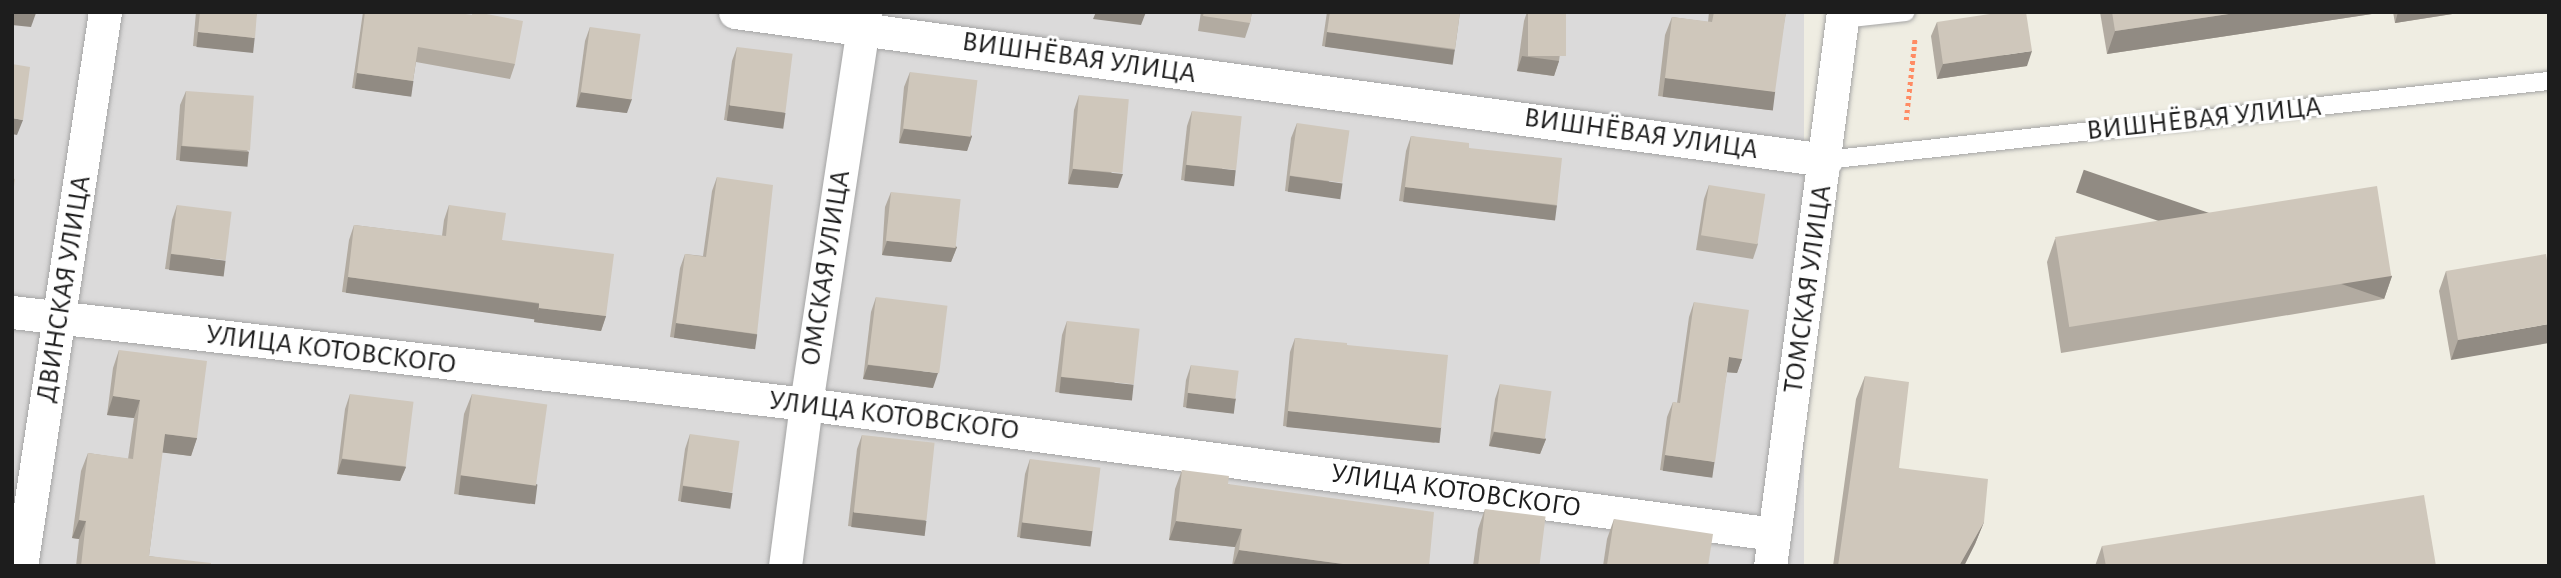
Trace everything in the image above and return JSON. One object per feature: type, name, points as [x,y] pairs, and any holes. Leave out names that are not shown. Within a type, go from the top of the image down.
[{"type":"street","name":"ДВИНСКАЯ УЛИЦА","points":[[21,566],[105,12]]},
{"type":"street","name":"ВИШНЁВАЯ УЛИЦА","points":[[735,12],[864,20],[1826,160]]},
{"type":"street","name":"ТОМСКАЯ УЛИЦА","points":[[1772,550],[1826,160],[1843,16]]},
{"type":"street","name":"ОМСКАЯ УЛИЦА","points":[[785,566],[806,404],[864,20]]},
{"type":"street","name":"УЛИЦА КОТОВСКОГО","points":[[12,312],[806,404],[1772,550]]},
{"type":"lane","points":[[1843,16],[1911,19]]},
{"type":"lane","name":"ВИШНЁВАЯ УЛИЦА","points":[[1826,160],[2549,81]]},
{"type":"path","points":[[1906,120],[1911,19]]},
{"type":"shaded area","points":[[12,12],[1804,12],[1804,566],[12,566]]},
{"type":"building","points":[[200,12],[257,12],[255,38],[198,32]]},
{"type":"building","points":[[365,12],[453,12],[472,15],[472,12],[476,12],[523,21],[515,64],[418,47],[413,81],[357,73]]},
{"type":"building","points":[[1204,12],[1252,12],[1250,23],[1203,16]]},
{"type":"building","points":[[1330,12],[1460,12],[1455,49],[1327,32]]},
{"type":"building","points":[[1528,12],[1566,12],[1566,56],[1528,56]]},
{"type":"building","points":[[1714,12],[1786,12],[1775,92],[1665,78],[1672,17],[1712,22]]},
{"type":"building","points":[[2003,12],[2026,12],[2032,51],[1943,64],[1937,22]]},
{"type":"building","points":[[2112,12],[2242,12],[2115,31]]},
{"type":"building","points":[[590,27],[641,34],[631,99],[581,92]]},
{"type":"building","points":[[737,47],[793,54],[785,112],[730,106]]},
{"type":"building","points":[[12,64],[30,67],[23,120],[12,118]]},
{"type":"building","points":[[910,72],[977,80],[971,137],[903,129]]},
{"type":"building","points":[[186,91],[254,96],[250,151],[182,146]]},
{"type":"building","points":[[1079,95],[1129,99],[1122,173],[1073,169]]},
{"type":"building","points":[[1192,111],[1242,116],[1236,170],[1186,165]]},
{"type":"building","points":[[1297,123],[1349,130],[1342,183],[1290,175]]},
{"type":"building","points":[[1411,136],[1469,143],[1469,148],[1562,158],[1557,205],[1405,187]]},
{"type":"building","points":[[717,177],[773,185],[757,334],[676,323],[685,254],[706,257]]},
{"type":"building","points":[[12,178],[15,179],[12,201]]},
{"type":"building","points":[[1709,185],[1765,194],[1757,244],[1701,235]]},
{"type":"building","points":[[2377,186],[2391,276],[2069,327],[2055,237]]},
{"type":"building","points":[[891,192],[961,199],[955,248],[886,241]]},
{"type":"building","points":[[177,205],[232,212],[226,260],[171,254]]},
{"type":"building","points":[[449,205],[506,213],[502,240],[614,254],[606,316],[539,308],[539,303],[348,277],[354,225],[446,236]]},
{"type":"building","points":[[2546,254],[2549,272],[2549,324],[2458,340],[2446,271]]},
{"type":"building","points":[[876,297],[947,306],[939,373],[868,364]]},
{"type":"building","points":[[1694,302],[1749,310],[1742,359],[1729,357],[1715,462],[1665,455],[1673,402],[1680,403]]},
{"type":"building","points":[[1067,321],[1140,329],[1134,384],[1061,377]]},
{"type":"building","points":[[1295,338],[1448,355],[1441,428],[1288,411]]},
{"type":"building","points":[[119,350],[207,361],[197,438],[165,434],[149,556],[211,563],[211,566],[81,566],[86,521],[79,520],[88,453],[133,459],[140,400],[113,396]]},
{"type":"building","points":[[1191,365],[1239,371],[1235,399],[1188,393]]},
{"type":"building","points":[[1865,376],[1909,382],[1899,468],[1988,479],[1984,522],[1959,566],[1838,566]]},
{"type":"building","points":[[1500,384],[1551,391],[1545,439],[1493,432]]},
{"type":"building","points":[[350,394],[414,402],[406,466],[342,459]]},
{"type":"building","points":[[472,394],[547,405],[536,486],[461,475]]},
{"type":"building","points":[[690,434],[740,441],[732,492],[683,485]]},
{"type":"building","points":[[862,435],[935,443],[926,520],[854,513]]},
{"type":"building","points":[[1030,459],[1100,468],[1093,531],[1022,523]]},
{"type":"building","points":[[1182,470],[1229,476],[1228,484],[1434,512],[1429,566],[1358,566],[1239,550],[1242,529],[1176,521]]},
{"type":"building","points":[[2424,495],[2436,566],[2106,566],[2102,546]]},
{"type":"building","points":[[1485,509],[1546,516],[1539,566],[1478,566]]},
{"type":"building","points":[[1614,519],[1713,534],[1708,566],[1607,565]]}]
